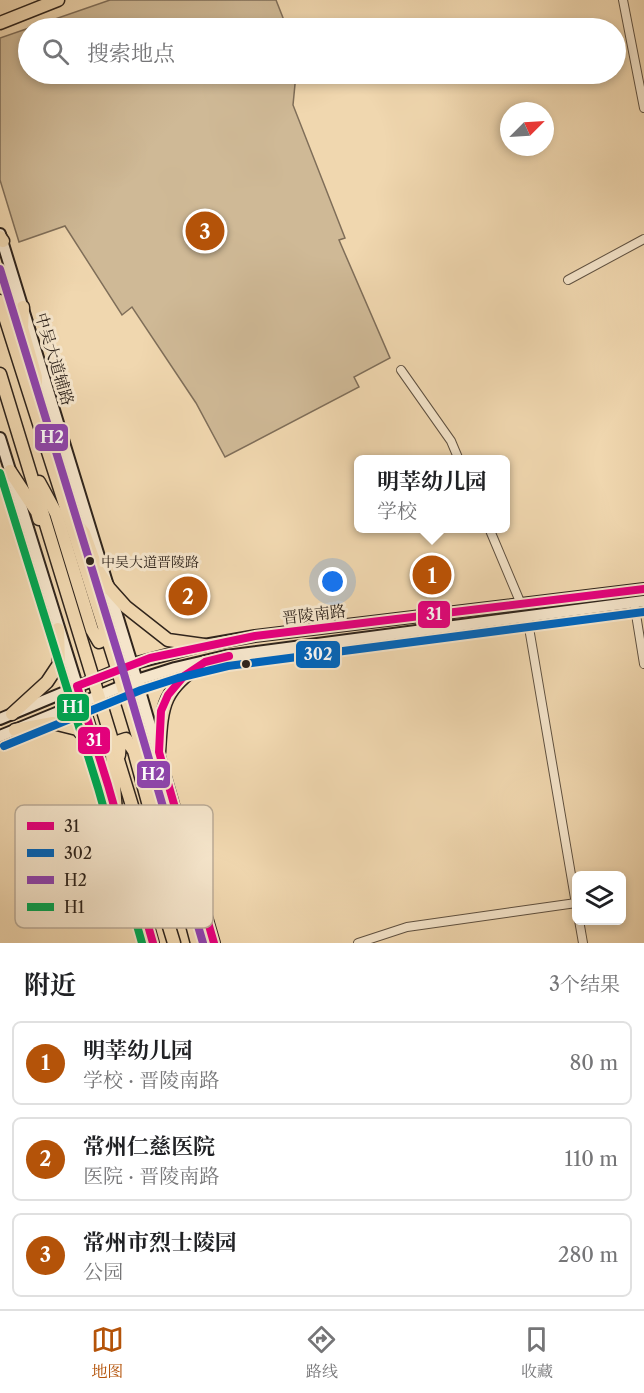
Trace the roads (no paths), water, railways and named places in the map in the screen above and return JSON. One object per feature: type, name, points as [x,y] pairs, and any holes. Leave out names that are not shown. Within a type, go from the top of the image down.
[{"type":"main road","points":[[3,23],[58,0]]},
{"type":"main road","name":"中吴大道辅路","points":[[1,237],[174,805]]},
{"type":"main road","points":[[0,301],[159,805]]},
{"type":"main road","points":[[23,307],[22,328],[36,377],[36,415]]},
{"type":"main road","points":[[0,374],[132,805]]},
{"type":"main road","points":[[0,438],[114,805]]},
{"type":"main road","points":[[25,454],[56,513],[92,630],[99,642],[103,640],[104,632]]},
{"type":"main road","points":[[10,471],[37,512],[51,559],[62,571]]},
{"type":"main road","points":[[66,512],[84,533],[97,569],[109,588],[126,607],[168,640],[204,645]]},
{"type":"main road","name":"晋陵南路","points":[[6,716],[132,664],[204,645],[255,636],[644,589]]},
{"type":"main road","name":"晋陵南路","points":[[0,736],[137,680],[226,656],[639,601]]},
{"type":"main road","points":[[6,716],[47,682],[59,664],[58,629]]},
{"type":"main road","points":[[159,752],[161,711],[168,695],[184,675],[205,662]]},
{"type":"main road","points":[[15,730],[53,723],[77,729],[96,748]]},
{"type":"main road","points":[[110,733],[115,805]]},
{"type":"main road","points":[[118,759],[120,741],[126,739],[134,751],[149,805]]},
{"type":"main road","points":[[149,928],[153,943]]},
{"type":"main road","points":[[169,928],[174,943]]},
{"type":"main road","points":[[193,928],[197,943]]},
{"type":"main road","name":"中吴大道辅路","points":[[210,928],[214,943]]},
{"type":"street","points":[[623,0],[644,108]]},
{"type":"street","points":[[568,280],[644,239]]},
{"type":"street","points":[[401,370],[451,441],[457,455]]},
{"type":"street","points":[[491,533],[521,604]]},
{"type":"street","points":[[639,601],[644,664]]},
{"type":"street","points":[[527,616],[572,880]]},
{"type":"street","points":[[358,943],[407,927],[572,904]]},
{"type":"street","points":[[580,925],[583,943]]},
{"type":"place","name":"常州市烈士陵园","points":[[205,231]]},
{"type":"place","name":"中吴大道晋陵路","points":[[90,561]]},
{"type":"place","name":"明莘幼儿园","points":[[432,575]]},
{"type":"place","name":"常州仁慈医院","points":[[188,596]]}]
